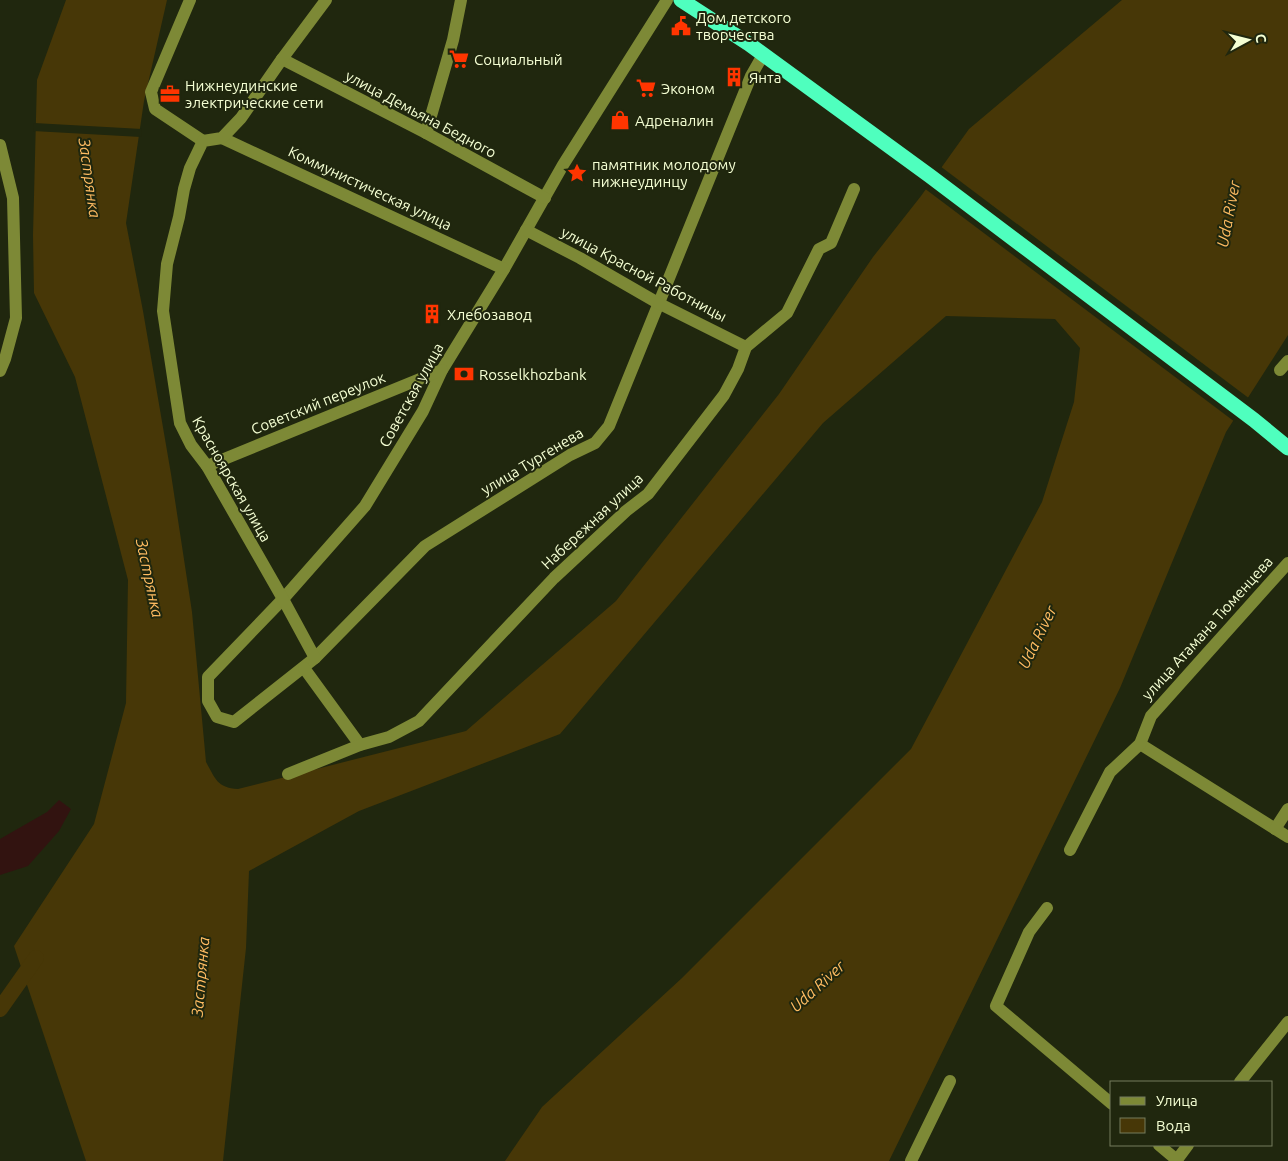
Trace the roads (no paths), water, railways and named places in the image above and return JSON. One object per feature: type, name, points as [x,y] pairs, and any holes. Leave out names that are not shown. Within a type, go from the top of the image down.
[{"type":"highway","points":[[682,0],[749,44],[930,176],[1254,420],[1288,448]]},
{"type":"street","points":[[190,0],[151,92],[154,109],[203,141],[222,138],[241,118],[326,0]]},
{"type":"street","points":[[426,133],[453,40],[461,0]]},
{"type":"street","name":"Советская улица","points":[[234,722],[217,717],[208,701],[208,677],[283,599],[365,506],[423,411],[442,370],[504,269],[563,165],[667,0]]},
{"type":"street","name":"улица Тургенева","points":[[234,722],[315,658],[424,546],[570,455],[595,443],[609,426],[752,76],[763,55]]},
{"type":"street","name":"улица Демьяна Бедного","points":[[282,59],[426,133],[545,198]]},
{"type":"street","name":"Коммунистическая улица","points":[[222,138],[504,269]]},
{"type":"street","name":"Красноярская улица","points":[[203,141],[190,168],[184,189],[167,264],[163,311],[180,423],[191,445],[206,466],[283,599],[315,658]]},
{"type":"street","points":[[0,145],[13,198],[16,318],[0,371]]},
{"type":"street","name":"Набережная улица","points":[[288,774],[360,745],[389,737],[419,722],[554,578],[626,511],[648,494],[724,396],[738,370],[746,348],[787,313],[819,249],[831,243],[854,188]]},
{"type":"street","name":"улица Красной Работницы","points":[[526,230],[580,258],[658,303],[746,348]]},
{"type":"street","name":"Советский переулок","points":[[206,466],[442,370]]},
{"type":"street","name":"улица Атамана Тюменцева","points":[[1140,744],[1151,716],[1288,563]]},
{"type":"street","points":[[304,668],[360,745]]},
{"type":"street","points":[[1070,850],[1110,772],[1140,744],[1288,837]]},
{"type":"street","points":[[1275,829],[1288,809]]},
{"type":"street","points":[[1046,908],[1029,932],[996,1006],[1110,1102]]},
{"type":"street","points":[[1241,1081],[1288,1022]]},
{"type":"street","points":[[911,1161],[950,1081]]},
{"type":"street","points":[[1160,1146],[1176,1160],[1187,1146]]},
{"type":"water","points":[[66,0],[167,0],[144,101],[126,223],[171,474],[192,612],[206,762],[221,784],[225,787],[238,789],[466,731],[616,601],[779,394],[873,257],[921,196],[969,129],[1122,0],[1288,0],[1288,335],[1226,432],[1120,688],[889,1161],[505,1161],[542,1107],[682,978],[911,749],[1042,502],[1074,402],[1080,348],[1055,319],[946,316],[823,423],[560,734],[359,811],[249,871],[246,948],[223,1161],[86,1161],[14,946],[94,824],[126,703],[128,580],[75,377],[34,293],[33,235],[37,80]]},
{"type":"waterway","points":[[0,1009],[36,958]]},
{"type":"place","name":"Дом детского творчества","points":[[681,26]]},
{"type":"place","name":"Социальный","points":[[459,59]]},
{"type":"place","name":"Янта","points":[[734,77]]},
{"type":"place","name":"Эконом","points":[[646,88]]},
{"type":"place","name":"Нижнеудинские электрические сети","points":[[170,94]]},
{"type":"place","name":"Адреналин","points":[[620,120]]},
{"type":"place","name":"памятник молодому нижнеудинцу","points":[[577,173]]},
{"type":"place","name":"Хлебозавод","points":[[432,314]]},
{"type":"place","name":"Rosselkhozbank","points":[[464,374]]},
{"type":"water label","name":"Застрянка","points":[[90,178]]},
{"type":"water label","name":"Uda River","points":[[1228,214]]},
{"type":"water label","name":"Застрянка","points":[[150,578]]},
{"type":"water label","name":"Uda River","points":[[1037,637]]},
{"type":"water label","name":"Застрянка","points":[[200,977]]},
{"type":"water label","name":"Uda River","points":[[817,986]]}]
